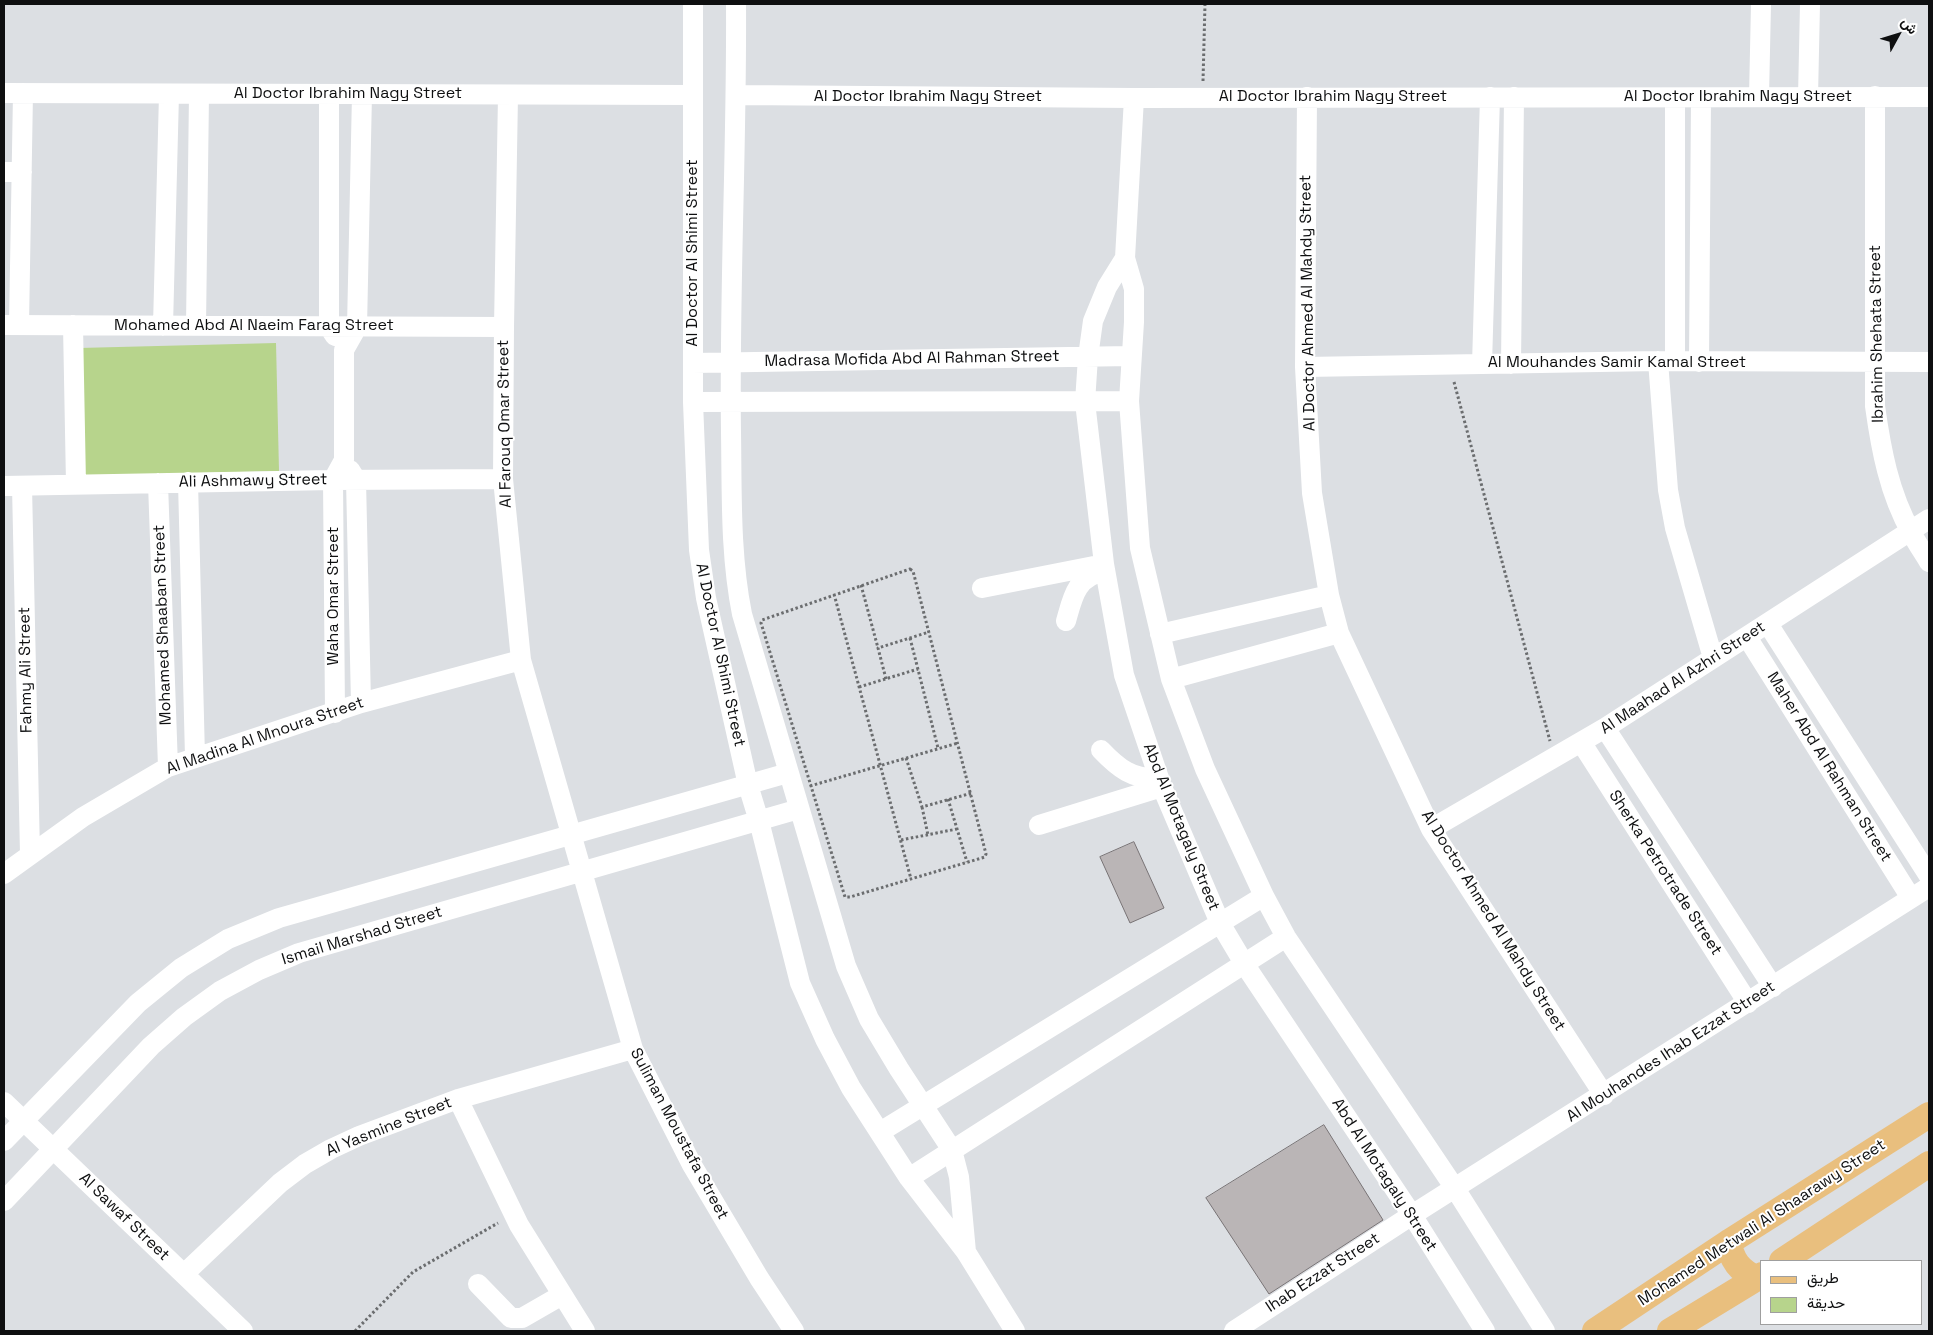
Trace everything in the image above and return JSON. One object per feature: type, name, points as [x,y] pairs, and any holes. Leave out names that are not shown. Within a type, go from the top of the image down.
[{"type":"main road","name":"Mohamed Metwali Al Shaarawy Street","points":[[1595,1331],[1729,1242],[1929,1115]]},
{"type":"main road","points":[[1784,1260],[1929,1164]]},
{"type":"main road","points":[[1729,1242],[1732,1258],[1742,1271],[1759,1276]]},
{"type":"main road","points":[[1689,1268],[1708,1277],[1714,1289],[1714,1303]]},
{"type":"main road","points":[[1670,1331],[1759,1276]]},
{"type":"street","name":"Al Doctor Al Shimi Street","points":[[693,4],[693,402],[697,527],[701,574],[748,785],[800,983],[824,1039],[851,1088],[909,1178],[966,1252],[1015,1331]]},
{"type":"street","name":"Al Doctor Al Shimi Street","points":[[736,4],[737,95],[730,401],[733,552],[738,594],[742,614],[798,790],[846,966],[869,1019],[952,1150],[959,1177],[966,1252]]},
{"type":"street","points":[[1759,97],[1761,4]]},
{"type":"street","points":[[1808,96],[1810,4]]},
{"type":"street","name":"Al Doctor Ibrahim Nagy Street","points":[[13,93],[693,95]]},
{"type":"street","points":[[12,325],[13,93]]},
{"type":"street","points":[[163,326],[169,94]]},
{"type":"street","points":[[196,326],[199,94]]},
{"type":"street","points":[[333,480],[344,460],[344,350],[357,328],[362,94]]},
{"type":"street","points":[[329,95],[329,327],[344,350]]},
{"type":"street","name":"Al Farouq Omar Street","points":[[508,95],[503,479],[521,660],[570,836]]},
{"type":"street","name":"Al Doctor Ibrahim Nagy Street","points":[[737,95],[1134,98],[1929,97]]},
{"type":"street","name":"Ibrahim Shehata Street","points":[[1875,96],[1875,406],[1881,449],[1893,491],[1910,532],[1929,562]]},
{"type":"street","name":"Al Doctor Ahmed Al Mahdy Street","points":[[1307,97],[1305,367],[1312,493],[1329,596],[1339,633],[1431,829],[1604,1095]]},
{"type":"street","points":[[1482,364],[1490,97]]},
{"type":"street","points":[[1511,364],[1514,97]]},
{"type":"street","name":"Abd Al Motagaly Street","points":[[1134,98],[1125,258],[1134,289],[1129,401],[1140,548],[1171,679],[1205,769],[1264,896],[1286,938],[1456,1190],[1545,1331]]},
{"type":"street","points":[[1675,98],[1667,361],[1668,490],[1676,528],[1713,658]]},
{"type":"street","points":[[1700,362],[1701,98]]},
{"type":"street","name":"Abd Al Motagaly Street","points":[[1125,258],[1107,287],[1093,320],[1085,402],[1104,567],[1124,675],[1160,782],[1220,923],[1245,965],[1412,1215],[1485,1331]]},
{"type":"street","name":"Mohamed Abd Al Naeim Farag Street","points":[[12,325],[504,328]]},
{"type":"street","points":[[73,325],[76,484]]},
{"type":"street","name":"Madrasa Mofida Abd Al Rahman Street","points":[[693,363],[1131,356]]},
{"type":"street","name":"Al Mouhandes Samir Kamal Street","points":[[1305,367],[1667,361],[1929,362]]},
{"type":"street","points":[[693,402],[1129,401]]},
{"type":"street","points":[[344,460],[356,480]]},
{"type":"street","name":"Ali Ashmawy Street","points":[[13,486],[503,479]]},
{"type":"street","name":"Waha Omar Street","points":[[333,480],[335,712]]},
{"type":"street","name":"Waha Omar Street","points":[[356,480],[361,704]]},
{"type":"street","name":"Mohamed Shaaban Street","points":[[188,482],[195,757]]},
{"type":"street","name":"Mohamed Shaaban Street","points":[[158,483],[168,767]]},
{"type":"street","name":"Fahmy Ali Street","points":[[13,486],[30,854]]},
{"type":"street","name":"Al Maahad Al Azhri Street","points":[[1431,829],[1605,728],[1929,519]]},
{"type":"street","points":[[982,588],[1104,567]]},
{"type":"street","points":[[1066,621],[1076,590],[1081,583],[1104,567]]},
{"type":"street","points":[[1160,634],[1329,596]]},
{"type":"street","name":"Maher Abd Al Rahman Street","points":[[1768,624],[1929,876]]},
{"type":"street","points":[[1171,679],[1339,633]]},
{"type":"street","name":"Maher Abd Al Rahman Street","points":[[1747,637],[1911,898]]},
{"type":"street","name":"Al Madina Al Mnoura Street","points":[[4,874],[83,817],[168,767],[361,704],[521,660]]},
{"type":"street","name":"Sherka Petrotrade Street","points":[[1605,728],[1773,987]]},
{"type":"street","name":"Sherka Petrotrade Street","points":[[1581,742],[1748,1003]]},
{"type":"street","points":[[1101,750],[1121,770],[1139,778],[1160,782]]},
{"type":"street","points":[[1039,825],[1160,782]]},
{"type":"street","points":[[4,1141],[138,1003],[181,968],[228,939],[279,918],[748,785],[798,790]]},
{"type":"street","name":"Ismail Marshad Street","points":[[4,1201],[151,1046],[184,1017],[220,991],[258,970],[299,953],[759,821],[798,790]]},
{"type":"street","name":"Suliman Moustafa Street","points":[[570,836],[633,1049],[692,1165],[759,1278],[794,1331]]},
{"type":"street","name":"Al Mouhandes Ihab Ezzat Street","points":[[1412,1215],[1456,1190],[1929,887]]},
{"type":"street","points":[[880,1132],[1264,896]]},
{"type":"street","points":[[909,1178],[1286,938]]},
{"type":"street","name":"Al Yasmine Street","points":[[184,1274],[280,1183],[305,1164],[331,1148],[458,1099],[633,1049]]},
{"type":"street","points":[[458,1099],[514,1214],[585,1331]]},
{"type":"street","name":"Al Sawaf Street","points":[[4,1102],[243,1331]]},
{"type":"street","name":"Ihab Ezzat Street","points":[[1234,1331],[1412,1215]]},
{"type":"street","points":[[478,1284],[510,1318],[516,1319],[522,1318],[562,1295]]},
{"type":"path","points":[[1203,98],[1205,4]]},
{"type":"path","points":[[1449,364],[1554,758]]},
{"type":"path","points":[[910,569],[913,571],[987,851],[984,857],[850,897],[845,896],[798,790],[761,623],[763,618],[834,594],[910,569]]},
{"type":"path","points":[[861,585],[886,678]]},
{"type":"path","points":[[834,594],[911,879]]},
{"type":"path","points":[[878,648],[929,632]]},
{"type":"path","points":[[910,638],[938,748]]},
{"type":"path","points":[[859,687],[918,669]]},
{"type":"path","points":[[798,790],[958,743]]},
{"type":"path","points":[[906,758],[922,807],[928,835]]},
{"type":"path","points":[[922,807],[972,793]]},
{"type":"path","points":[[948,800],[967,862]]},
{"type":"path","points":[[900,840],[957,829]]},
{"type":"path","points":[[355,1331],[413,1272],[514,1214]]},
{"type":"green space","points":[[276,343],[279,471],[83,476],[79,348]]},
{"type":"building","points":[[1134,842],[1164,908],[1130,923],[1100,857]]},
{"type":"building","points":[[1324,1125],[1383,1220],[1269,1294],[1206,1198]]}]
